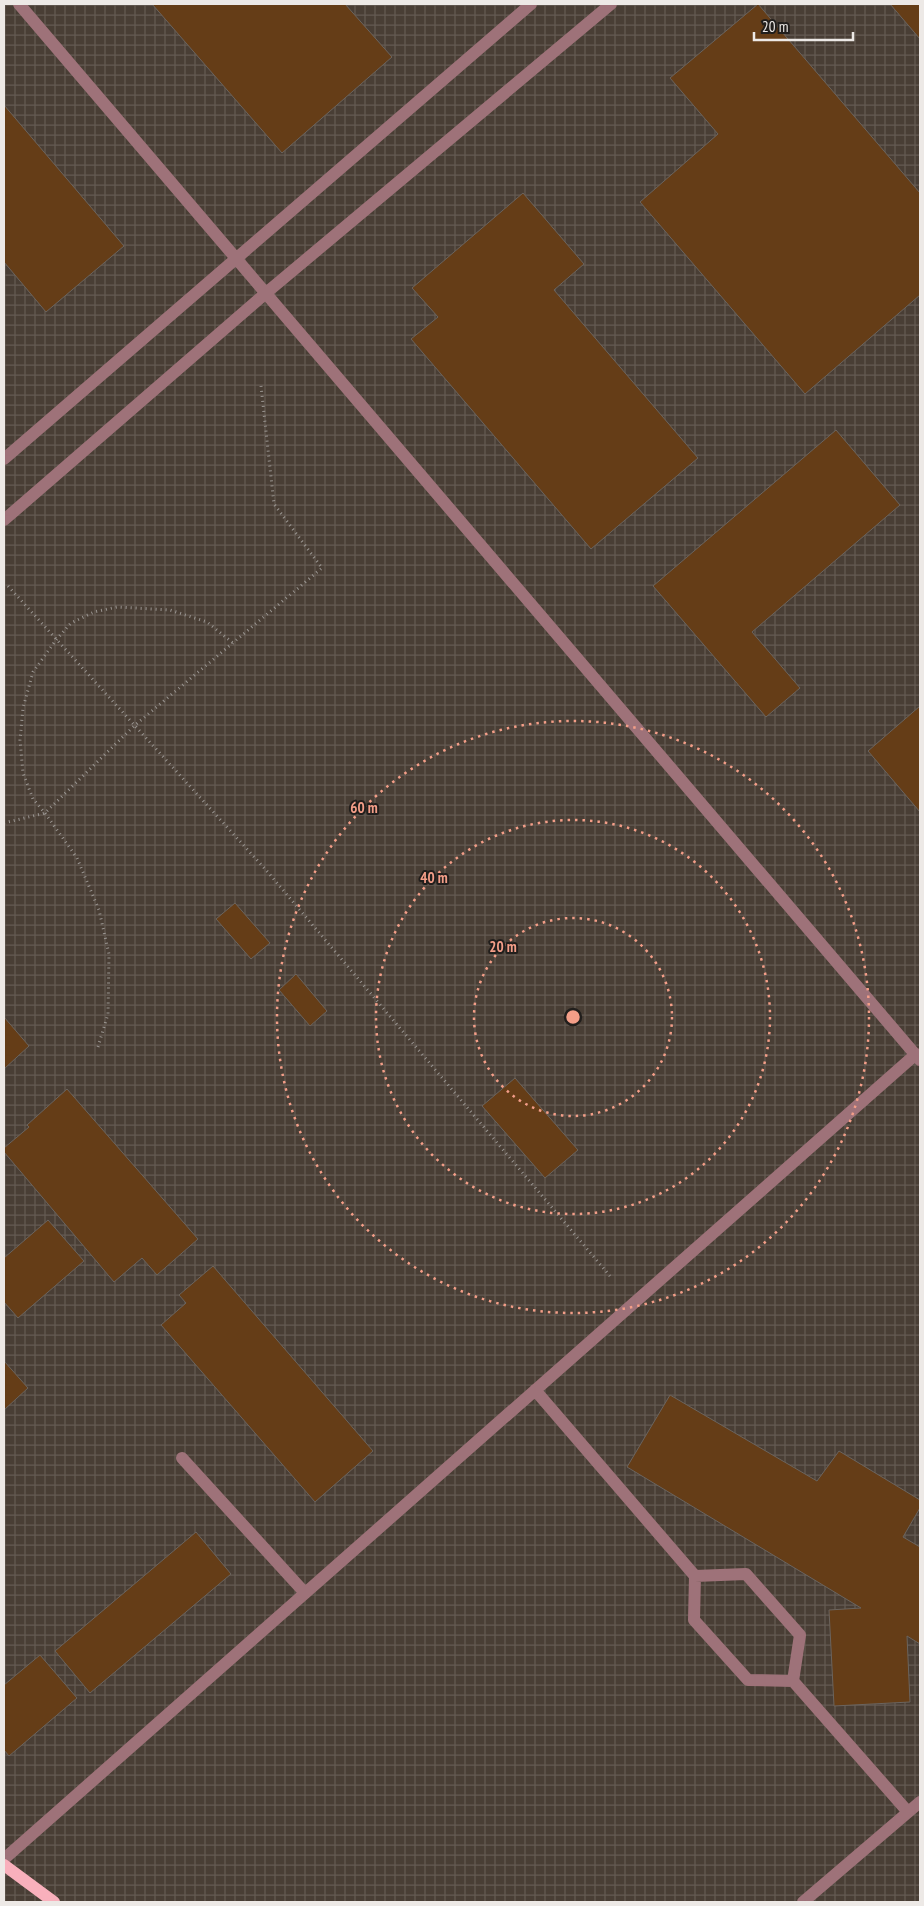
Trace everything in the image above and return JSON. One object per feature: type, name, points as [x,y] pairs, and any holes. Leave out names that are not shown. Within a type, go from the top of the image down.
[{"type":"main road","points":[[4,1865],[54,1902]]},
{"type":"street","points":[[4,1859],[535,1390],[918,1057],[19,4]]},
{"type":"street","points":[[4,459],[531,4]]},
{"type":"street","points":[[4,520],[266,293],[611,4]]},
{"type":"street","points":[[535,1390],[695,1576],[694,1620],[748,1680],[793,1681],[908,1812]]},
{"type":"street","points":[[182,1458],[305,1593]]},
{"type":"street","points":[[695,1576],[746,1574],[800,1635],[793,1681]]},
{"type":"street","points":[[803,1902],[920,1802]]},
{"type":"path","points":[[4,823],[46,813],[134,726],[322,568],[274,504],[261,386]]},
{"type":"path","points":[[8,586],[266,870],[610,1276]]},
{"type":"path","points":[[98,1047],[108,1014],[109,954],[99,910],[77,858],[46,813],[33,799],[23,773],[20,740],[23,708],[33,672],[71,623],[94,612],[126,608],[170,610],[207,622],[233,643]]},
{"type":"shaded area","points":[[4,4],[920,4],[920,1902],[4,1902]]},
{"type":"building","points":[[152,4],[345,4],[392,57],[282,153]]},
{"type":"building","points":[[758,4],[920,193],[920,295],[805,394],[640,202],[718,134],[670,78]]},
{"type":"building","points":[[890,4],[920,4],[920,39]]},
{"type":"building","points":[[4,105],[124,246],[46,312],[4,262]]},
{"type":"building","points":[[523,193],[584,264],[554,290],[698,458],[591,549],[411,339],[438,317],[412,288]]},
{"type":"building","points":[[836,430],[900,505],[752,632],[800,688],[766,717],[653,586]]},
{"type":"building","points":[[920,706],[920,812],[868,751]]},
{"type":"building","points":[[235,903],[270,943],[251,959],[216,919]]},
{"type":"building","points":[[296,974],[327,1011],[310,1026],[279,990]]},
{"type":"building","points":[[4,1017],[29,1046],[4,1069]]},
{"type":"building","points":[[515,1078],[578,1150],[545,1178],[482,1106]]},
{"type":"building","points":[[67,1089],[198,1239],[157,1275],[142,1258],[114,1282],[4,1152],[4,1148],[29,1127],[27,1125]]},
{"type":"building","points":[[48,1220],[84,1261],[18,1318],[4,1302],[4,1258]]},
{"type":"building","points":[[213,1266],[373,1451],[315,1502],[161,1325],[186,1303],[179,1295]]},
{"type":"building","points":[[4,1361],[28,1388],[4,1410]]},
{"type":"building","points":[[670,1395],[817,1481],[839,1451],[920,1500],[920,1508],[903,1537],[920,1547],[920,1644],[907,1636],[910,1702],[834,1706],[829,1610],[861,1608],[627,1467]]},
{"type":"building","points":[[196,1532],[231,1574],[90,1693],[55,1651]]},
{"type":"building","points":[[40,1655],[77,1698],[9,1756],[4,1750],[4,1685]]}]
